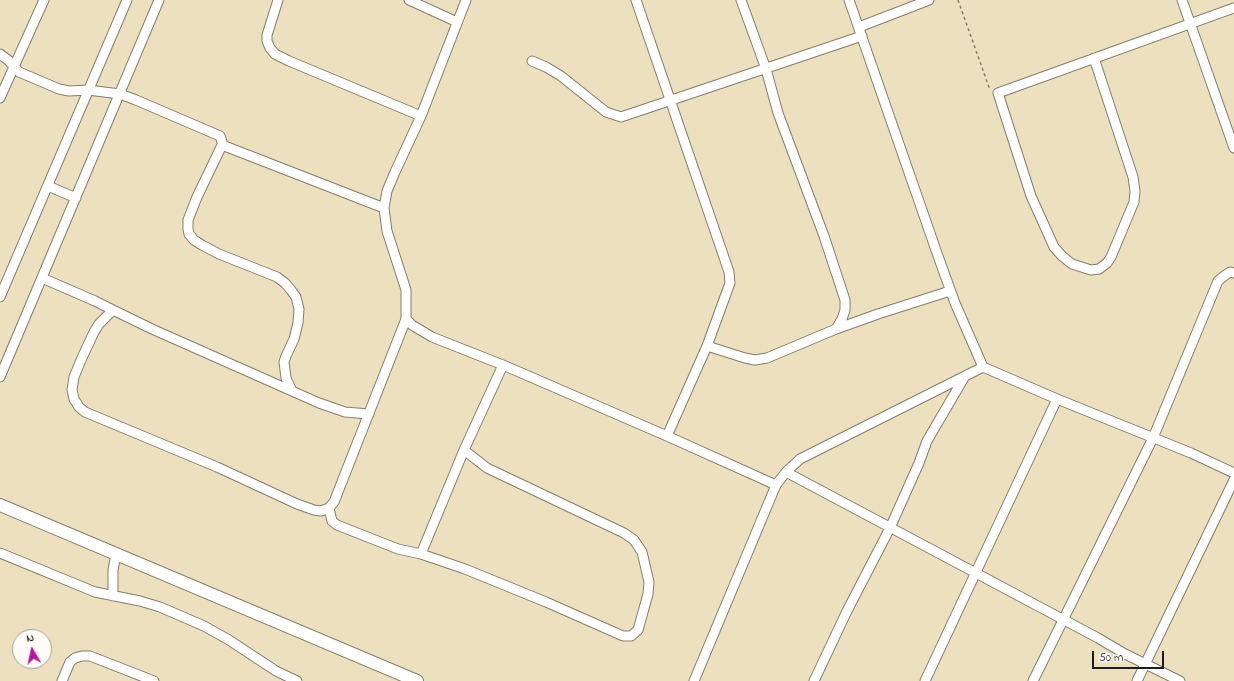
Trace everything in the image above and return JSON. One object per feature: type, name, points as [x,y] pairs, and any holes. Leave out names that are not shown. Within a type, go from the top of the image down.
[{"type":"street","points":[[0,98],[15,68],[44,0]]},
{"type":"street","points":[[0,297],[127,0]]},
{"type":"street","points":[[0,377],[159,0]]},
{"type":"street","points":[[278,0],[267,35],[267,41],[275,54],[421,116]]},
{"type":"street","points":[[409,0],[457,22]]},
{"type":"street","points":[[113,310],[99,324],[94,332],[74,378],[72,390],[74,400],[79,407],[85,412],[217,467],[297,504],[314,510],[329,508],[334,502],[406,319],[406,290],[387,231],[384,208],[387,191],[421,116],[466,0]]},
{"type":"street","points":[[636,0],[729,272],[730,283],[728,294],[707,346],[667,436]]},
{"type":"street","points":[[741,0],[766,69],[780,120],[824,236],[845,300],[845,310],[836,329]]},
{"type":"street","points":[[849,0],[950,291],[983,367],[1057,399],[1192,453],[1234,473]]},
{"type":"street","points":[[532,61],[561,76],[600,108],[618,117],[628,116],[671,100],[766,69],[860,32],[929,0]]},
{"type":"street","points":[[1182,0],[1234,148]]},
{"type":"street","points":[[1094,58],[1133,177],[1135,191],[1134,202],[1111,257],[1107,263],[1099,269],[1091,270],[1072,264],[1054,247],[1031,196],[998,93],[1094,58],[1190,23],[1234,8]]},
{"type":"street","points":[[0,54],[21,73],[59,89],[69,91],[88,90],[120,94],[220,136],[222,139],[222,145],[197,197],[188,220],[189,234],[194,240],[219,254],[277,277],[292,290],[296,297],[299,309],[298,323],[294,339],[284,362],[286,378],[292,391]]},
{"type":"street","points":[[222,145],[384,208]]},
{"type":"street","points":[[48,186],[76,198]]},
{"type":"street","points":[[1033,681],[1153,438],[1218,281],[1230,272],[1234,273]]},
{"type":"street","points":[[42,278],[95,301],[152,329],[320,403],[345,412],[369,414]]},
{"type":"street","points":[[707,346],[745,358],[755,360],[767,358],[836,329],[950,291]]},
{"type":"street","points":[[406,319],[412,325],[432,337],[503,365],[776,485]]},
{"type":"street","points":[[421,554],[464,450],[503,365]]},
{"type":"street","points":[[694,681],[776,485],[786,472],[800,459],[983,367]]},
{"type":"street","points":[[814,681],[847,611],[890,528],[919,463],[927,441],[965,376]]},
{"type":"street","points":[[925,681],[1057,399]]},
{"type":"street","points":[[329,508],[332,521],[337,525],[398,549],[421,554],[465,569],[546,602],[623,636],[631,636],[638,630],[648,594],[649,582],[642,552],[634,540],[624,533],[487,468],[472,458],[464,450]]},
{"type":"street","points":[[786,472],[1180,681]]},
{"type":"street","points":[[1137,681],[1234,480]]},
{"type":"street","points":[[0,505],[417,681]]},
{"type":"street","points":[[0,553],[95,592],[140,601],[160,607],[204,626],[229,640],[276,671],[297,681]]},
{"type":"street","points":[[113,596],[113,570],[116,554]]},
{"type":"street","points":[[62,681],[70,662],[75,658],[82,656],[90,656],[154,681]]},
{"type":"path","points":[[958,0],[989,89],[995,93],[998,93]]}]
